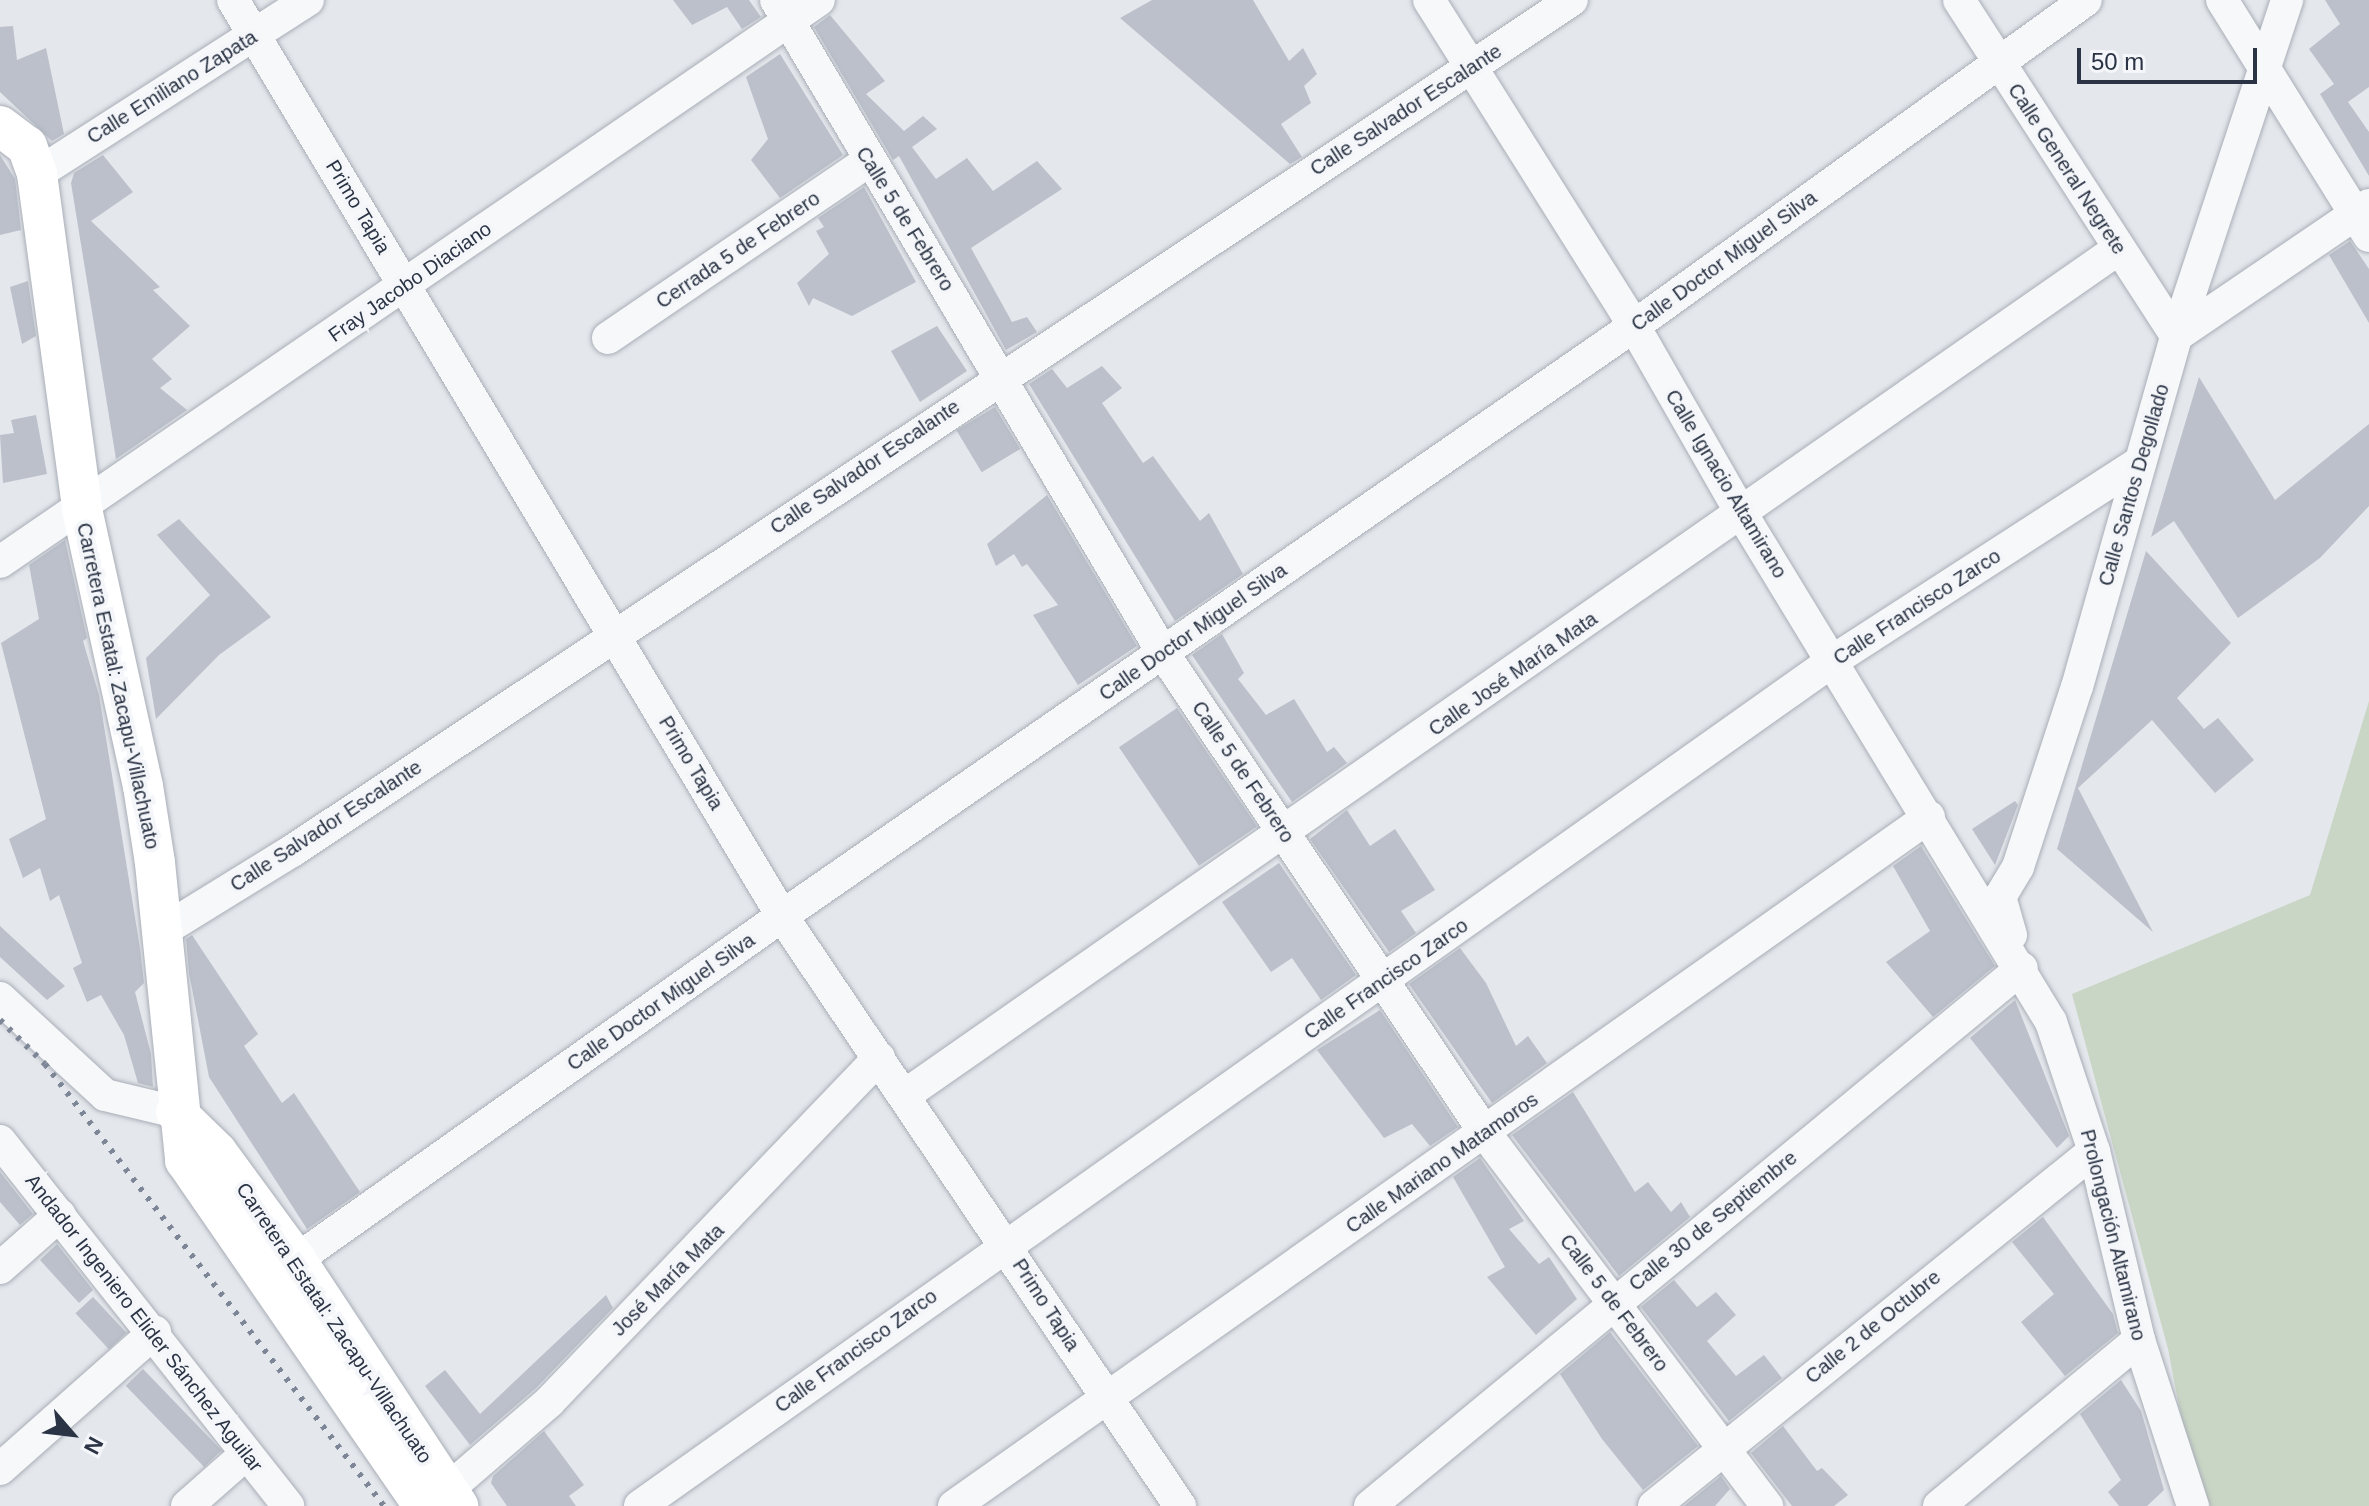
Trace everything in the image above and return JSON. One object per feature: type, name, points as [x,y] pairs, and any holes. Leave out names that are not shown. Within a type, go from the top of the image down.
[{"type":"main road","name":"Carretera Estatal: Zacapu-Villachuato","points":[[0,126],[27,146],[37,174],[82,509],[143,786],[179,1083],[176,1112],[217,1152],[296,1260],[440,1502]]},
{"type":"main road","points":[[176,1112],[185,1160],[200,1188],[440,1502]]},
{"type":"street","name":"Primo Tapia","points":[[233,0],[782,916],[1006,1243],[1180,1506]]},
{"type":"street","name":"Calle Emiliano Zapata","points":[[37,174],[308,0]]},
{"type":"street","name":"Fray Jacobo Diaciano","points":[[0,562],[405,286],[783,10],[819,0]]},
{"type":"street","name":"Calle Ignacio Altamirano","points":[[1429,0],[1634,326],[1743,516],[2022,968]]},
{"type":"street","name":"Calle Salvador Escalante","points":[[159,933],[1572,0]]},
{"type":"street","name":"Calle General Negrete","points":[[1959,0],[2176,336]]},
{"type":"street","name":"Calle Doctor Miguel Silva","points":[[296,1260],[782,916],[1634,326],[2086,0]]},
{"type":"street","points":[[2176,336],[2364,219],[2264,71],[2222,0]]},
{"type":"street","name":"Calle Santos Degollado","points":[[2000,897],[2018,867],[2077,687],[2176,336],[2287,0]]},
{"type":"street","name":"Calle 5 de Febrero","points":[[783,10],[868,161],[1002,375],[1163,653],[1485,1133],[1767,1506]]},
{"type":"street","name":"Cerrada 5 de Febrero","points":[[608,338],[868,161]]},
{"type":"street","name":"Calle José María Mata","points":[[905,1095],[1743,516],[2118,249]]},
{"type":"street","name":"Calle Francisco Zarco","points":[[640,1506],[1006,1243],[1385,982],[1834,660],[2140,462]]},
{"type":"street","name":"Calle Mariano Matamoros","points":[[954,1506],[1929,817]]},
{"type":"street","points":[[1970,884],[2000,897],[2022,968]]},
{"type":"street","name":"Prolongación Altamirano","points":[[2022,968],[2051,1022],[2094,1151],[2139,1340],[2185,1501]]},
{"type":"street","name":"Calle 30 de Septiembre","points":[[1370,1506],[2022,968]]},
{"type":"street","points":[[0,998],[105,1095],[176,1112]]},
{"type":"street","name":"José María Mata","points":[[440,1502],[549,1402],[879,1058]]},
{"type":"street","name":"Andador Ingeniero Elider Sánchez Aguilar","points":[[0,1141],[155,1332],[288,1506]]},
{"type":"street","name":"Calle 2 de Octubre","points":[[1654,1506],[2094,1151]]},
{"type":"street","points":[[0,1268],[60,1215]]},
{"type":"street","points":[[0,1469],[155,1332]]},
{"type":"street","points":[[1939,1506],[2139,1340]]},
{"type":"street","points":[[187,1506],[246,1454]]},
{"type":"green space","points":[[2369,701],[2369,1506],[2198,1506],[2168,1349],[2072,994],[2310,895]]},
{"type":"building","points":[[673,0],[749,0],[761,17],[742,29],[727,7],[692,25]]},
{"type":"building","points":[[1152,0],[1253,0],[1289,61],[1303,48],[1317,74],[1304,86],[1311,103],[1281,124],[1302,157],[1290,164],[1120,18]]},
{"type":"building","points":[[2325,0],[2369,0],[2369,87],[2348,102],[2369,132],[2369,176],[2320,94],[2334,84],[2309,49],[2340,24]]},
{"type":"building","points":[[830,15],[885,81],[866,94],[904,131],[923,116],[937,129],[912,147],[936,179],[967,158],[993,191],[1037,161],[1062,189],[971,248],[1012,322],[1027,317],[1037,332],[1006,350],[899,156],[893,160],[814,27]]},
{"type":"building","points":[[13,26],[17,60],[46,48],[64,134],[52,141],[0,92],[0,27]]},
{"type":"building","points":[[780,54],[843,155],[780,198],[751,160],[768,139],[746,77]]},
{"type":"building","points":[[0,155],[15,179],[21,230],[0,235]]},
{"type":"building","points":[[103,155],[133,192],[91,221],[160,287],[153,290],[190,326],[152,359],[172,379],[160,388],[187,410],[116,459],[71,183],[74,173]]},
{"type":"building","points":[[864,187],[916,282],[852,316],[813,298],[809,306],[797,283],[829,254],[816,231],[824,227],[818,218]]},
{"type":"building","points":[[2350,241],[2369,269],[2369,323],[2329,255]]},
{"type":"building","points":[[28,281],[36,336],[22,344],[10,287]]},
{"type":"building","points":[[937,326],[967,371],[920,402],[891,351]]},
{"type":"building","points":[[1102,366],[1122,388],[1102,403],[1143,463],[1153,456],[1200,521],[1209,513],[1243,574],[1175,621],[1029,384],[1052,369],[1067,388]]},
{"type":"building","points":[[2199,377],[2275,500],[2369,424],[2369,506],[2320,558],[2238,618],[2174,521],[2151,537]]},
{"type":"building","points":[[995,407],[1020,449],[982,472],[956,430]]},
{"type":"building","points":[[36,415],[47,474],[3,483],[0,435],[14,433],[11,420]]},
{"type":"building","points":[[1047,495],[1137,646],[1078,685],[1033,615],[1058,605],[1027,564],[1022,567],[1014,554],[996,566],[987,544]]},
{"type":"building","points":[[179,519],[271,617],[219,655],[156,719],[146,658],[210,595],[157,535]]},
{"type":"building","points":[[65,540],[87,638],[83,641],[99,695],[140,948],[144,983],[135,992],[151,1054],[153,1087],[138,1083],[124,1035],[101,995],[87,1002],[73,968],[82,963],[59,895],[50,901],[40,868],[23,878],[9,839],[46,819],[1,643],[39,619],[29,565]]},
{"type":"building","points":[[2146,551],[2231,643],[2177,698],[2204,729],[2218,718],[2254,760],[2215,793],[2152,720],[2078,788],[2153,932],[2057,849]]},
{"type":"building","points":[[1222,634],[1244,673],[1238,679],[1266,715],[1294,699],[1327,752],[1334,747],[1347,763],[1292,802],[1192,655]]},
{"type":"building","points":[[1177,708],[1257,827],[1199,866],[1119,747]]},
{"type":"building","points":[[2015,801],[2018,805],[1995,865],[1972,829]]},
{"type":"building","points":[[1347,810],[1370,846],[1395,829],[1435,890],[1401,911],[1416,933],[1389,952],[1310,839]]},
{"type":"building","points":[[1921,846],[1995,966],[1933,1017],[1886,962],[1930,931],[1893,866]]},
{"type":"building","points":[[1279,863],[1356,975],[1321,1000],[1292,958],[1271,972],[1222,902]]},
{"type":"building","points":[[0,926],[65,986],[47,1000],[0,957]]},
{"type":"building","points":[[192,935],[258,1034],[244,1046],[282,1103],[294,1093],[360,1192],[307,1229],[209,1077],[189,973],[186,939]]},
{"type":"building","points":[[1460,948],[1486,983],[1516,1046],[1528,1036],[1547,1063],[1492,1103],[1409,984]]},
{"type":"building","points":[[2015,1000],[2069,1136],[2057,1148],[1970,1038]]},
{"type":"building","points":[[1380,1010],[1458,1127],[1430,1146],[1412,1124],[1384,1138],[1317,1050]]},
{"type":"building","points":[[1573,1092],[1635,1192],[1648,1182],[1671,1212],[1681,1202],[1690,1217],[1619,1276],[1512,1135]]},
{"type":"building","points":[[1480,1158],[1524,1221],[1509,1229],[1539,1264],[1549,1257],[1577,1299],[1536,1335],[1487,1277],[1505,1267],[1453,1177]]},
{"type":"building","points":[[0,1172],[33,1214],[20,1225],[0,1202]]},
{"type":"building","points":[[2043,1217],[2113,1314],[2118,1333],[2065,1376],[2021,1322],[2054,1294],[2012,1242]]},
{"type":"building","points":[[57,1244],[93,1290],[79,1303],[40,1260]]},
{"type":"building","points":[[1674,1280],[1697,1307],[1716,1292],[1736,1315],[1707,1341],[1736,1376],[1764,1355],[1782,1378],[1729,1421],[1641,1307]]},
{"type":"building","points":[[606,1295],[613,1308],[536,1388],[470,1445],[425,1386],[445,1370],[480,1414]]},
{"type":"building","points":[[93,1297],[126,1333],[109,1349],[75,1313]]},
{"type":"building","points":[[1610,1332],[1698,1446],[1643,1490],[1602,1439],[1560,1374]]},
{"type":"building","points":[[143,1369],[221,1450],[204,1467],[126,1386]]},
{"type":"building","points":[[2121,1380],[2141,1411],[2164,1490],[2147,1506],[2119,1506],[2108,1492],[2121,1480],[2080,1414]]},
{"type":"building","points":[[1783,1426],[1817,1471],[1822,1468],[1848,1495],[1834,1506],[1792,1506],[1751,1453]]},
{"type":"building","points":[[544,1431],[584,1485],[569,1496],[576,1506],[507,1506],[491,1483],[493,1476]]},
{"type":"building","points":[[1721,1476],[1730,1489],[1715,1506],[1684,1506]]},
{"type":"railway","points":[[0,1020],[45,1064],[384,1506]]}]
